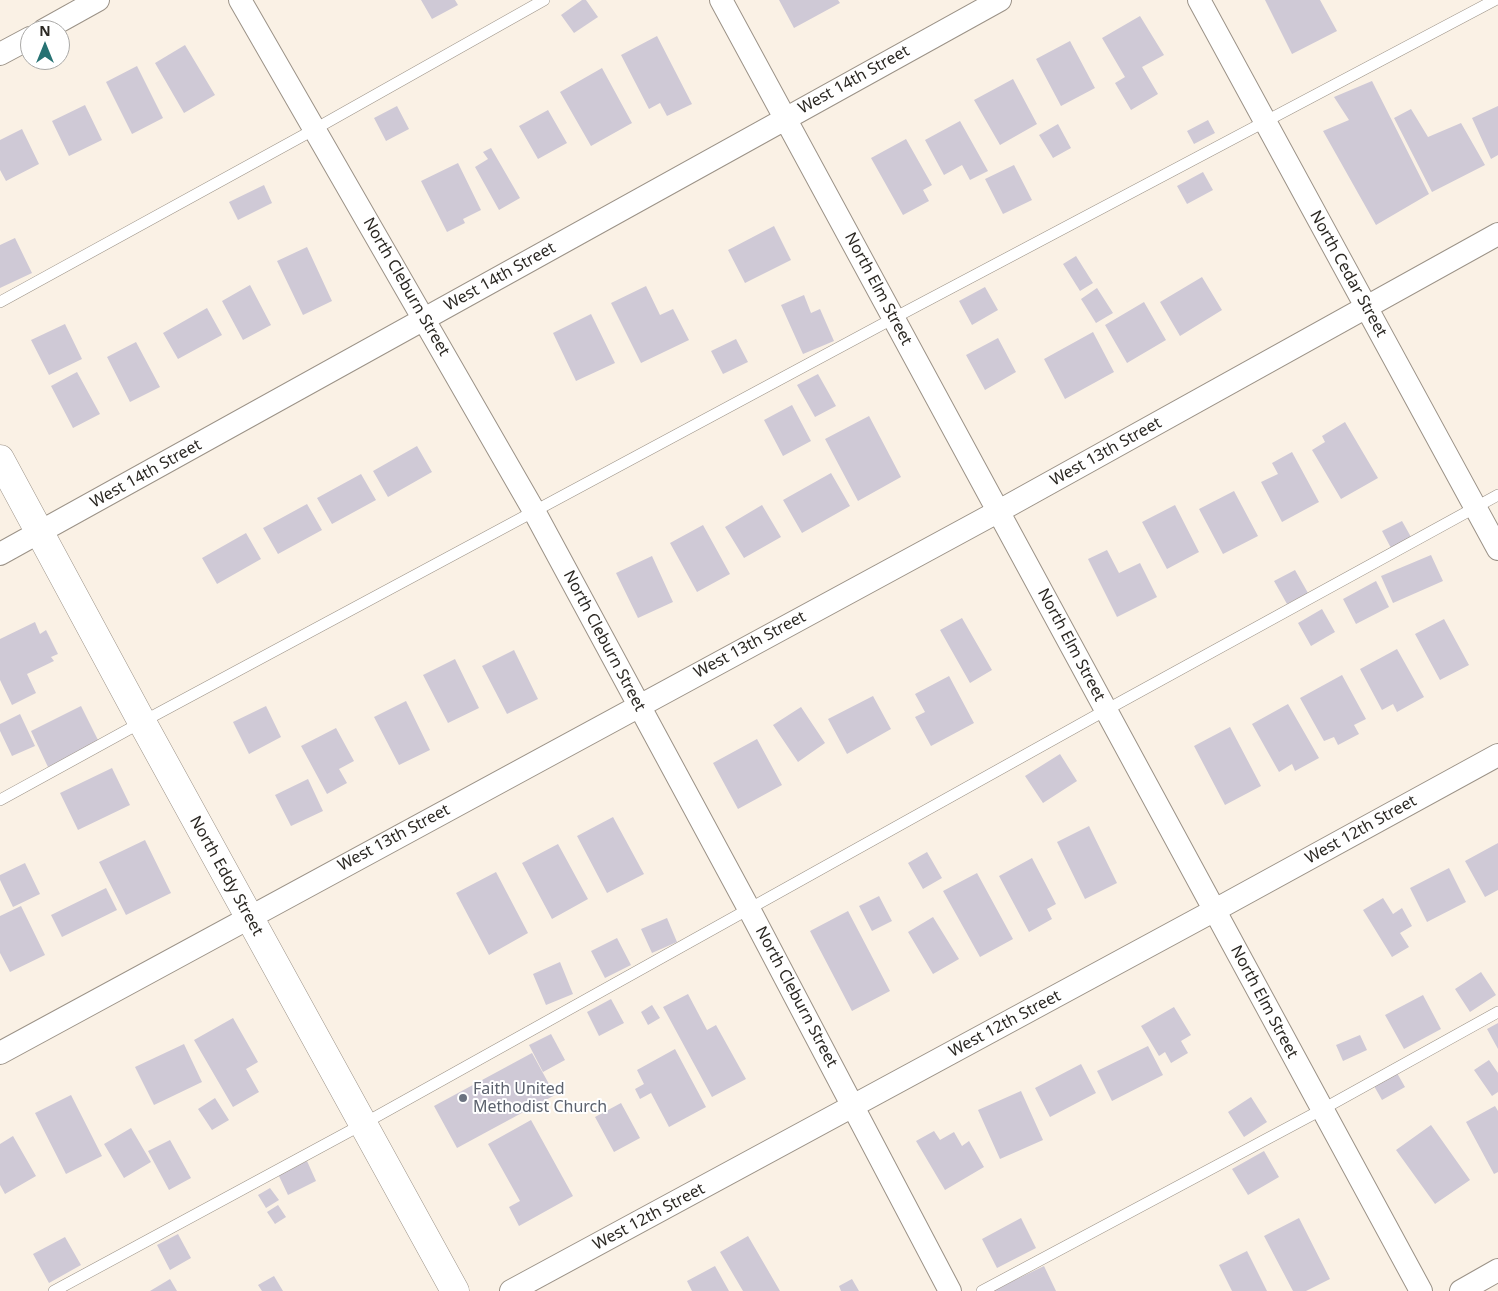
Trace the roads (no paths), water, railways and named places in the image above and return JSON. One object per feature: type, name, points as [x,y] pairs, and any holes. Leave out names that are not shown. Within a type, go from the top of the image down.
[{"type":"main road","name":"North Eddy Street","points":[[0,459],[142,722],[455,1291]]},
{"type":"street","points":[[62,20],[98,0]]},
{"type":"street","name":"North Cleburn Street","points":[[240,0],[534,511],[749,909],[950,1291]]},
{"type":"street","name":"North Elm Street","points":[[721,0],[1421,1291]]},
{"type":"street","name":"West 14th Street","points":[[0,554],[1000,0]]},
{"type":"street","name":"North Cedar Street","points":[[1199,0],[1498,549]]},
{"type":"street","points":[[0,54],[20,43]]},
{"type":"street","name":"West 13th Street","points":[[0,1052],[998,511],[1498,234]]},
{"type":"street","name":"West 12th Street","points":[[511,1291],[1498,755]]},
{"type":"street","points":[[1461,1291],[1498,1270]]},
{"type":"lane","points":[[0,302],[315,129],[544,0]]},
{"type":"lane","points":[[0,800],[894,318],[1495,0]]},
{"type":"lane","points":[[54,1291],[363,1124],[1106,710],[1498,495]]},
{"type":"lane","points":[[982,1291],[1323,1109],[1498,1012]]},
{"type":"place","name":"Faith United Methodist Church","points":[[463,1098]]}]
